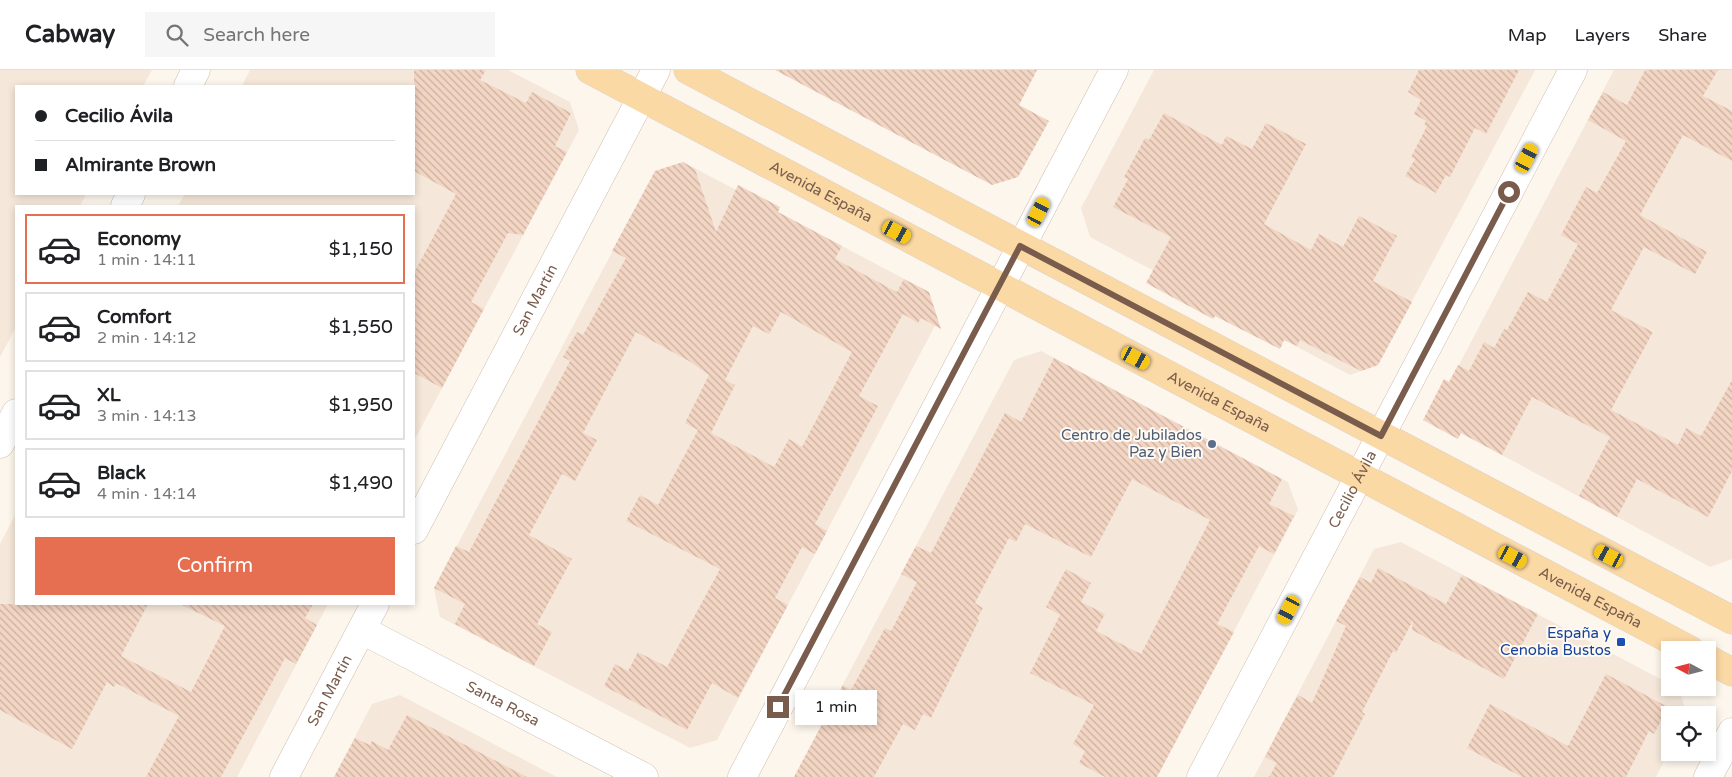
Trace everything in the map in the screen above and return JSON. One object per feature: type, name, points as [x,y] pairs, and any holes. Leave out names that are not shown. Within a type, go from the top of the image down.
[{"type":"main road","name":"Avenida España","points":[[590,70],[1673,641]]},
{"type":"main road","points":[[688,70],[1732,620]]},
{"type":"main road","points":[[1716,663],[1732,672]]},
{"type":"street","points":[[188,85],[196,70]]},
{"type":"street","name":"San Martín","points":[[415,528],[656,70]]},
{"type":"street","points":[[742,777],[1114,70]]},
{"type":"street","name":"Cecilio Ávila","points":[[1201,777],[1573,70]]},
{"type":"street","points":[[0,444],[15,415]]},
{"type":"street","name":"San Martín","points":[[284,777],[374,605]]},
{"type":"street","name":"Santa Rosa","points":[[362,630],[644,777]]},
{"type":"street","points":[[1708,777],[1732,732]]},
{"type":"shaded area","points":[[0,70],[152,70],[144,85],[15,85],[15,195],[86,195],[80,205],[15,205],[15,329],[0,357]]},
{"type":"shaded area","points":[[250,70],[508,70],[570,102],[579,130],[415,439],[415,205],[179,205],[184,195],[415,195],[415,85],[242,85]]},
{"type":"shaded area","points":[[1154,70],[1535,70],[1378,365],[1350,375],[1090,237],[1081,208]]},
{"type":"shaded area","points":[[1614,70],[1732,70],[1732,559],[1710,567],[1444,424],[1441,399]]},
{"type":"shaded area","points":[[683,162],[929,292],[938,320],[717,740],[690,748],[440,617],[434,589],[655,171]]},
{"type":"shaded area","points":[[1041,351],[1288,482],[1298,510],[1157,777],[794,777],[1014,360]]},
{"type":"shaded area","points":[[15,515],[15,605],[327,605],[237,777],[0,777],[0,544]]},
{"type":"shaded area","points":[[1401,542],[1661,679],[1661,696],[1681,696],[1684,706],[1661,706],[1661,761],[1664,761],[1656,777],[1254,777],[1374,549]]},
{"type":"shaded area","points":[[400,695],[557,777],[334,777],[372,704]]},
{"type":"building","points":[[414,70],[486,70],[480,80],[526,103],[532,92],[571,113],[555,146],[567,152],[523,235],[508,233],[471,302],[484,309],[442,388],[415,374],[415,271],[456,194],[415,172]]},
{"type":"building","points":[[775,70],[1037,70],[1019,105],[1049,121],[1018,177],[992,185]]},
{"type":"building","points":[[1419,70],[1519,70],[1486,134],[1475,128],[1450,177],[1446,175],[1436,193],[1405,176],[1415,159],[1411,157],[1427,126],[1424,125],[1426,121],[1414,114],[1421,100],[1408,92]]},
{"type":"building","points":[[1645,70],[1718,70],[1703,96],[1732,111],[1732,161],[1683,135],[1640,215],[1707,252],[1695,274],[1644,247],[1611,310],[1653,332],[1611,410],[1678,445],[1686,428],[1701,436],[1732,380],[1732,471],[1708,517],[1637,479],[1617,517],[1579,496],[1610,437],[1532,397],[1502,455],[1461,433],[1458,439],[1423,420],[1444,379],[1449,382],[1458,365],[1469,371],[1484,342],[1494,348],[1504,329],[1507,330],[1528,292],[1547,302],[1578,244],[1561,235],[1586,187],[1597,193],[1626,141],[1588,120],[1603,92],[1627,105]]},
{"type":"building","points":[[1164,113],[1222,145],[1226,136],[1252,149],[1266,123],[1306,144],[1264,224],[1311,250],[1319,234],[1343,247],[1359,216],[1397,236],[1373,281],[1412,302],[1378,365],[1361,371],[1300,340],[1297,346],[1284,340],[1280,349],[1215,316],[1213,319],[1146,283],[1171,237],[1113,207],[1128,179],[1124,177],[1145,138],[1149,140]]},
{"type":"building","points":[[683,162],[695,169],[716,232],[738,185],[780,207],[778,212],[842,246],[835,259],[897,292],[904,279],[929,292],[941,329],[921,318],[918,323],[903,314],[859,396],[878,406],[815,524],[827,531],[815,554],[802,547],[775,598],[788,605],[738,698],[712,683],[687,730],[604,686],[615,664],[628,671],[638,652],[667,667],[720,569],[626,521],[640,495],[658,505],[698,430],[685,423],[709,375],[689,361],[636,332],[583,433],[597,440],[575,481],[562,474],[529,535],[572,559],[537,624],[552,632],[534,666],[455,624],[465,604],[434,588],[456,546],[469,552],[570,361],[563,357],[577,332],[583,335],[626,258],[612,251],[655,171]],"holes":[[[781,312],[852,352],[802,447],[789,439],[774,467],[711,433],[735,385],[725,380],[753,326],[769,334]]]},
{"type":"building","points":[[1054,358],[1282,479],[1269,504],[1294,516],[1274,554],[1259,546],[1217,624],[1234,632],[1157,777],[1105,777],[1079,763],[1085,751],[1073,744],[1094,705],[1030,673],[1060,615],[1046,607],[1066,569],[1091,583],[1081,602],[1105,614],[1096,631],[1141,654],[1210,520],[1132,479],[1091,557],[1025,524],[1016,542],[1009,538],[975,603],[983,608],[977,619],[979,620],[931,718],[923,714],[915,730],[903,724],[874,777],[794,777],[843,685],[851,690],[885,628],[891,631],[917,582],[901,574],[916,546],[931,553],[1005,413],[1021,422]]},
{"type":"building","points":[[1378,568],[1446,604],[1462,575],[1538,614],[1504,679],[1412,630],[1413,620],[1396,653],[1393,651],[1362,712],[1365,714],[1333,777],[1269,777],[1277,763],[1265,757],[1282,724],[1298,695],[1312,703],[1346,626],[1336,621],[1360,577],[1371,583]]},
{"type":"building","points":[[0,604],[147,605],[121,656],[191,692],[225,626],[182,605],[312,605],[305,618],[317,625],[296,664],[285,658],[221,777],[146,777],[179,716],[116,683],[114,687],[107,682],[72,749],[0,710]]},
{"type":"building","points":[[1606,674],[1666,706],[1661,706],[1661,720],[1654,734],[1649,731],[1626,777],[1522,777],[1467,748],[1490,704],[1568,746]]},
{"type":"building","points":[[407,715],[527,777],[334,777],[355,738],[370,745],[372,741],[388,750]]},
{"type":"place","name":"Centro de Jubilados Paz y Bien","points":[[1212,444]]},
{"type":"place","name":"España y Cenobia Bustos","points":[[1621,642]]},
{"type":"route","points":[[778,707],[1020,246],[1381,436],[1509,192]]}]
